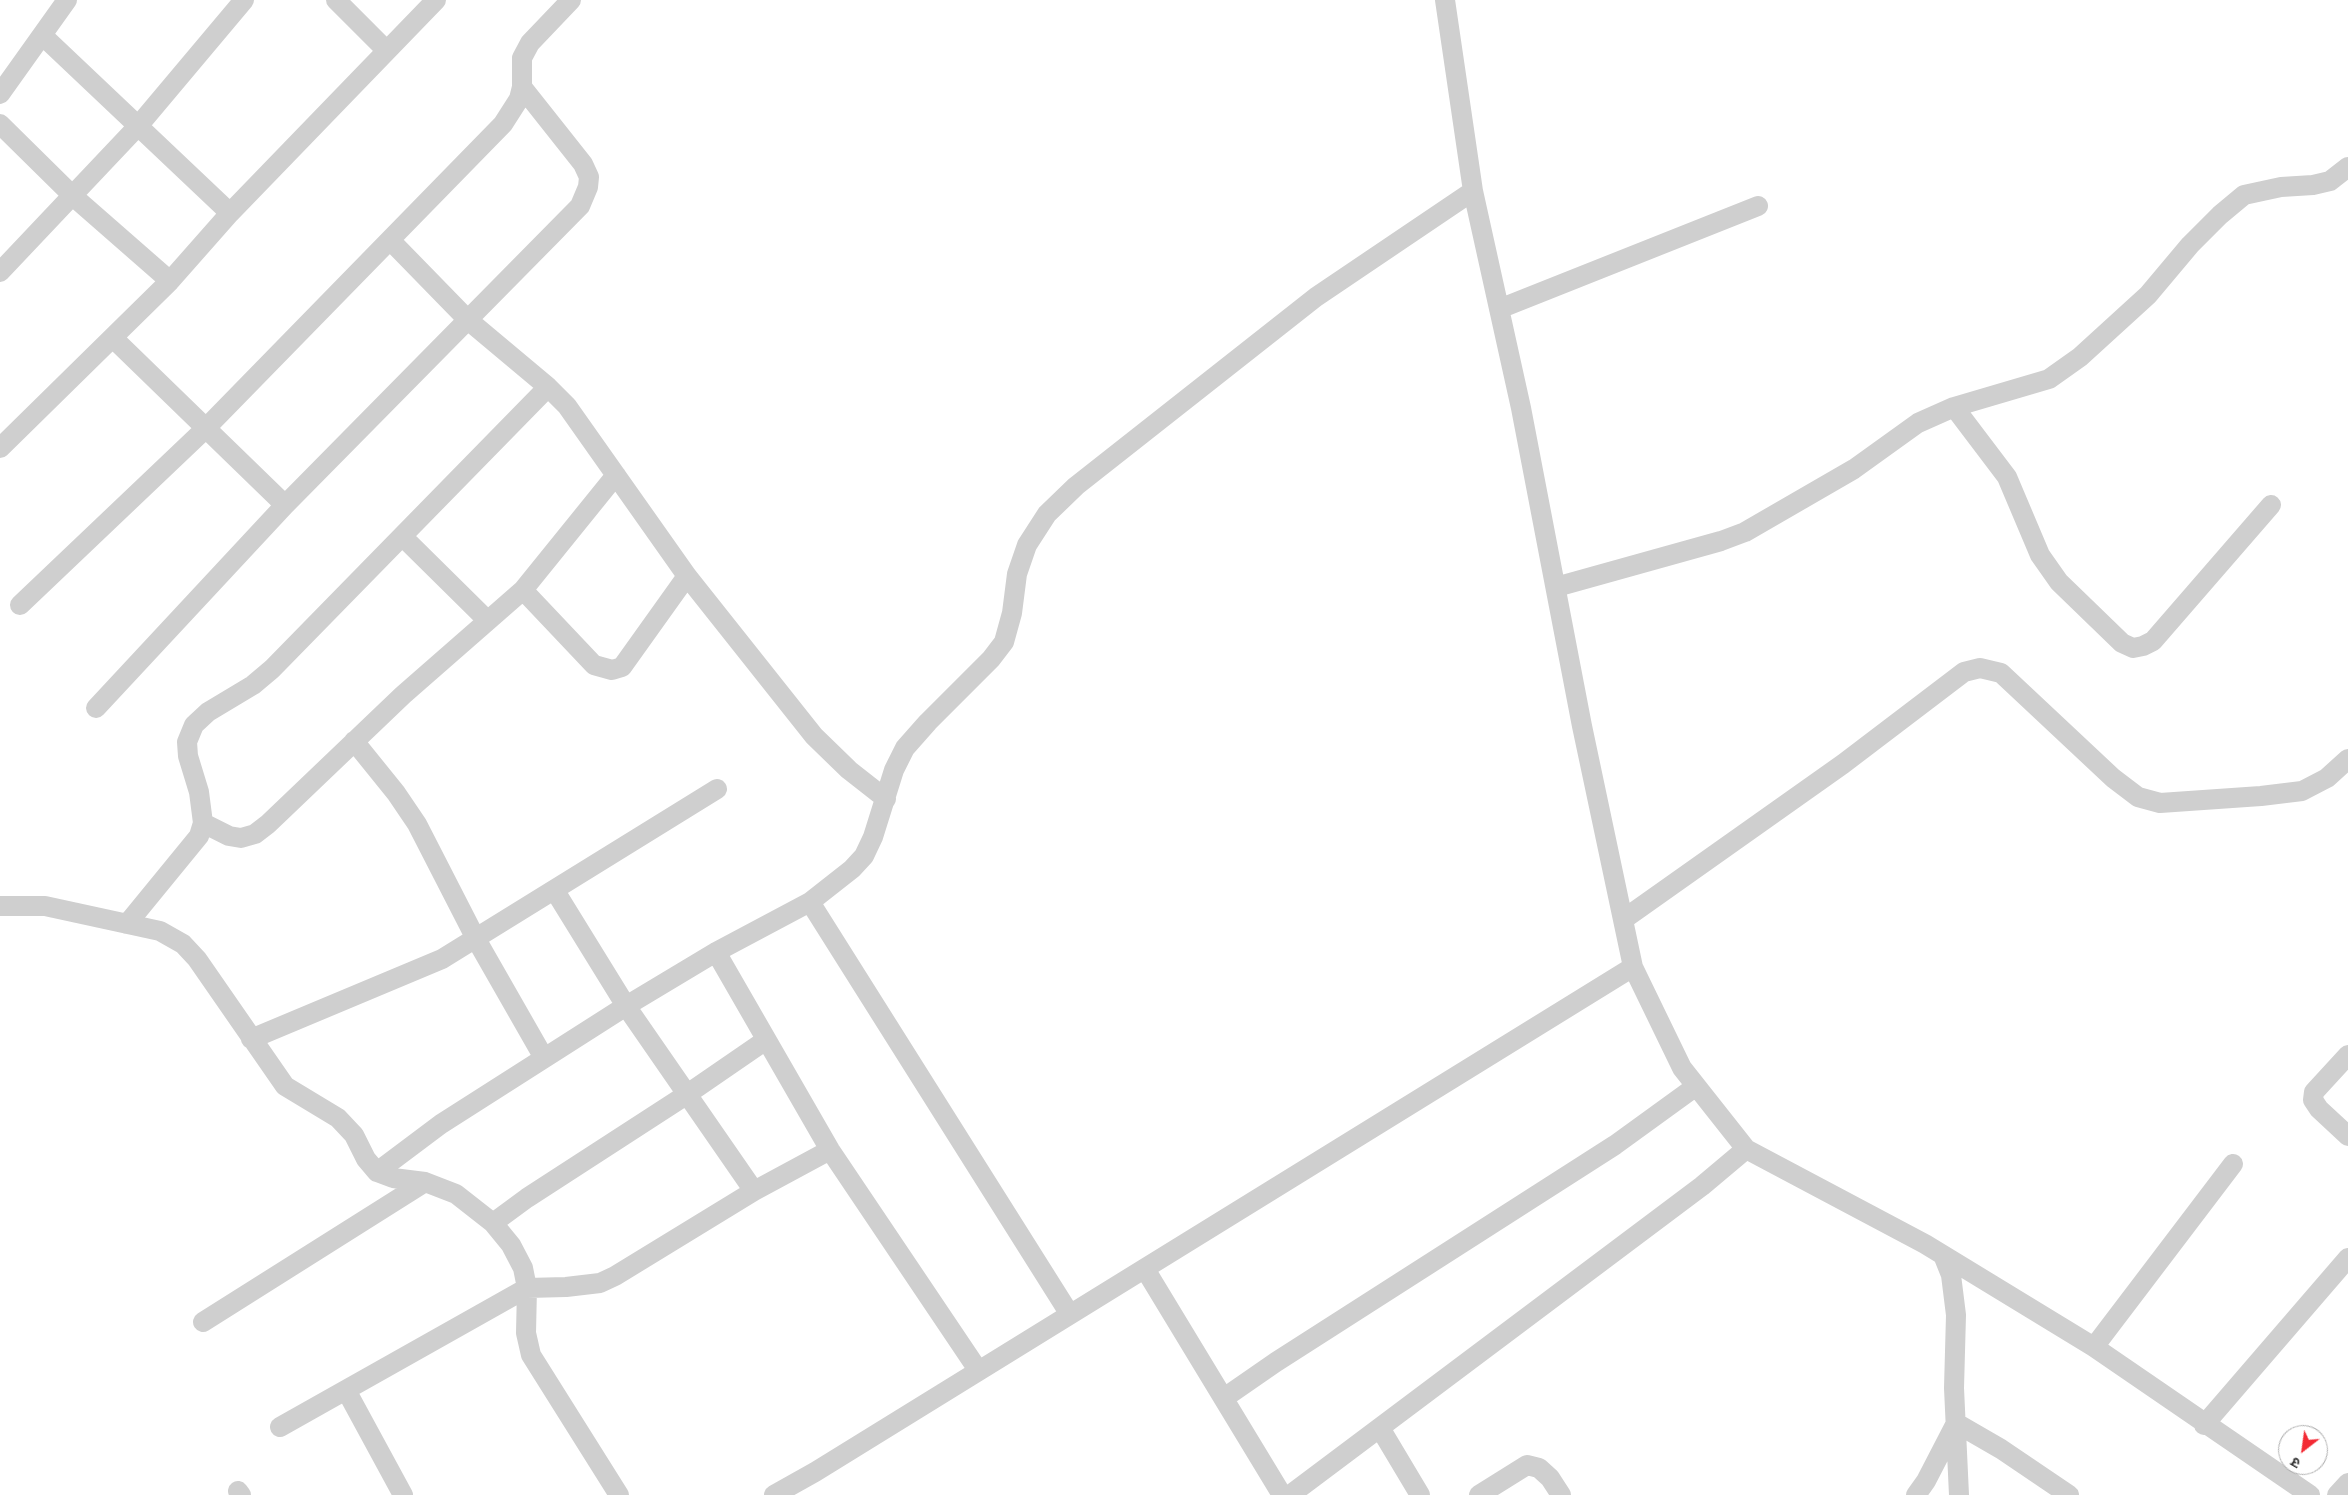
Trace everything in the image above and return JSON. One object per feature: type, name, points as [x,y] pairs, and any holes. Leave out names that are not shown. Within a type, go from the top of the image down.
[{"type":"street","points":[[0,94],[67,0]]},
{"type":"street","points":[[0,272],[74,196],[139,125],[244,0]]},
{"type":"street","points":[[336,0],[386,50]]},
{"type":"street","points":[[0,448],[170,281],[230,213],[436,0]]},
{"type":"street","points":[[20,605],[205,429],[503,124],[519,99],[522,87],[522,58],[530,43],[572,0]]},
{"type":"street","points":[[1445,0],[1473,191],[1556,587],[1582,726],[1633,967],[1664,1036],[1695,1087],[1746,1149],[1925,1244],[2094,1347],[2204,1425],[2310,1495]]},
{"type":"street","points":[[42,35],[230,213]]},
{"type":"street","points":[[96,708],[285,505],[580,206],[588,187],[589,177],[583,164],[522,87]]},
{"type":"street","points":[[0,124],[74,196],[170,281]]},
{"type":"street","points":[[1556,587],[1722,541],[1745,532],[1854,470],[1918,422],[1954,407],[2049,379],[2080,357],[2148,295],[2190,245],[2220,214],[2244,195],[2281,187],[2313,185],[2330,181],[2348,167]]},
{"type":"street","points":[[377,1172],[441,1124],[626,1006],[716,952],[810,902],[852,868],[864,856],[873,837],[894,770],[905,748],[928,722],[991,659],[1004,642],[1012,612],[1017,574],[1027,545],[1047,514],[1076,486],[1316,297],[1473,191]]},
{"type":"street","points":[[1499,309],[1758,206]]},
{"type":"street","points":[[390,240],[468,320],[548,387],[588,432],[687,576],[814,736],[849,770],[886,799]]},
{"type":"street","points":[[113,338],[285,505]]},
{"type":"street","points":[[127,924],[193,847],[200,836],[203,823],[199,792],[188,756],[187,742],[194,725],[208,712],[253,685],[272,669],[548,387]]},
{"type":"street","points":[[1954,407],[2007,477],[2040,555],[2059,582],[2122,642],[2133,648],[2153,641],[2271,505]]},
{"type":"street","points":[[203,823],[229,836],[241,838],[255,834],[281,812],[354,741],[522,590],[616,475]]},
{"type":"street","points":[[403,537],[487,620]]},
{"type":"street","points":[[522,590],[594,665],[612,670],[622,667],[687,576]]},
{"type":"street","points":[[1624,919],[1843,764],[1964,672],[1980,668],[2001,673],[2113,778],[2138,797],[2160,803],[2261,796],[2302,790],[2327,778],[2348,759]]},
{"type":"street","points":[[354,741],[396,793],[417,824],[476,938],[544,1058]]},
{"type":"street","points":[[251,1039],[442,960],[717,789]]},
{"type":"street","points":[[555,891],[626,1006],[754,1191]]},
{"type":"street","points":[[810,902],[1069,1313]]},
{"type":"street","points":[[0,906],[45,906],[160,931],[183,944],[197,959],[285,1086],[338,1118],[354,1135],[366,1159],[377,1172],[393,1178],[425,1182],[456,1194],[493,1224],[511,1245],[523,1268],[526,1288],[526,1333],[532,1355],[618,1495]]},
{"type":"street","points":[[716,952],[830,1150],[978,1370]]},
{"type":"street","points":[[774,1495],[815,1472],[1069,1313],[1145,1269],[1633,967]]},
{"type":"street","points":[[493,1224],[528,1198],[686,1095],[766,1040]]},
{"type":"street","points":[[2348,1055],[2314,1092],[2313,1100],[2319,1109],[2348,1136]]},
{"type":"street","points":[[1224,1398],[1276,1362],[1615,1146],[1695,1087]]},
{"type":"street","points":[[1290,1495],[1702,1186],[1746,1149]]},
{"type":"street","points":[[280,1427],[526,1288],[566,1287],[600,1283],[607,1280],[754,1191],[830,1150]]},
{"type":"street","points":[[2094,1347],[2233,1164]]},
{"type":"street","points":[[203,1322],[425,1182]]},
{"type":"street","points":[[1943,1255],[1951,1275],[1956,1315],[1954,1388],[1959,1495]]},
{"type":"street","points":[[2204,1425],[2348,1258]]},
{"type":"street","points":[[1145,1269],[1282,1495]]},
{"type":"street","points":[[346,1390],[403,1495]]},
{"type":"street","points":[[1916,1495],[1926,1481],[1956,1423]]},
{"type":"street","points":[[1956,1423],[2001,1449],[2069,1495]]},
{"type":"street","points":[[1380,1428],[1420,1495]]},
{"type":"street","points":[[1479,1495],[1528,1465],[1539,1468],[1550,1478],[1561,1495]]},
{"type":"street","points":[[2338,1495],[2348,1483]]}]
